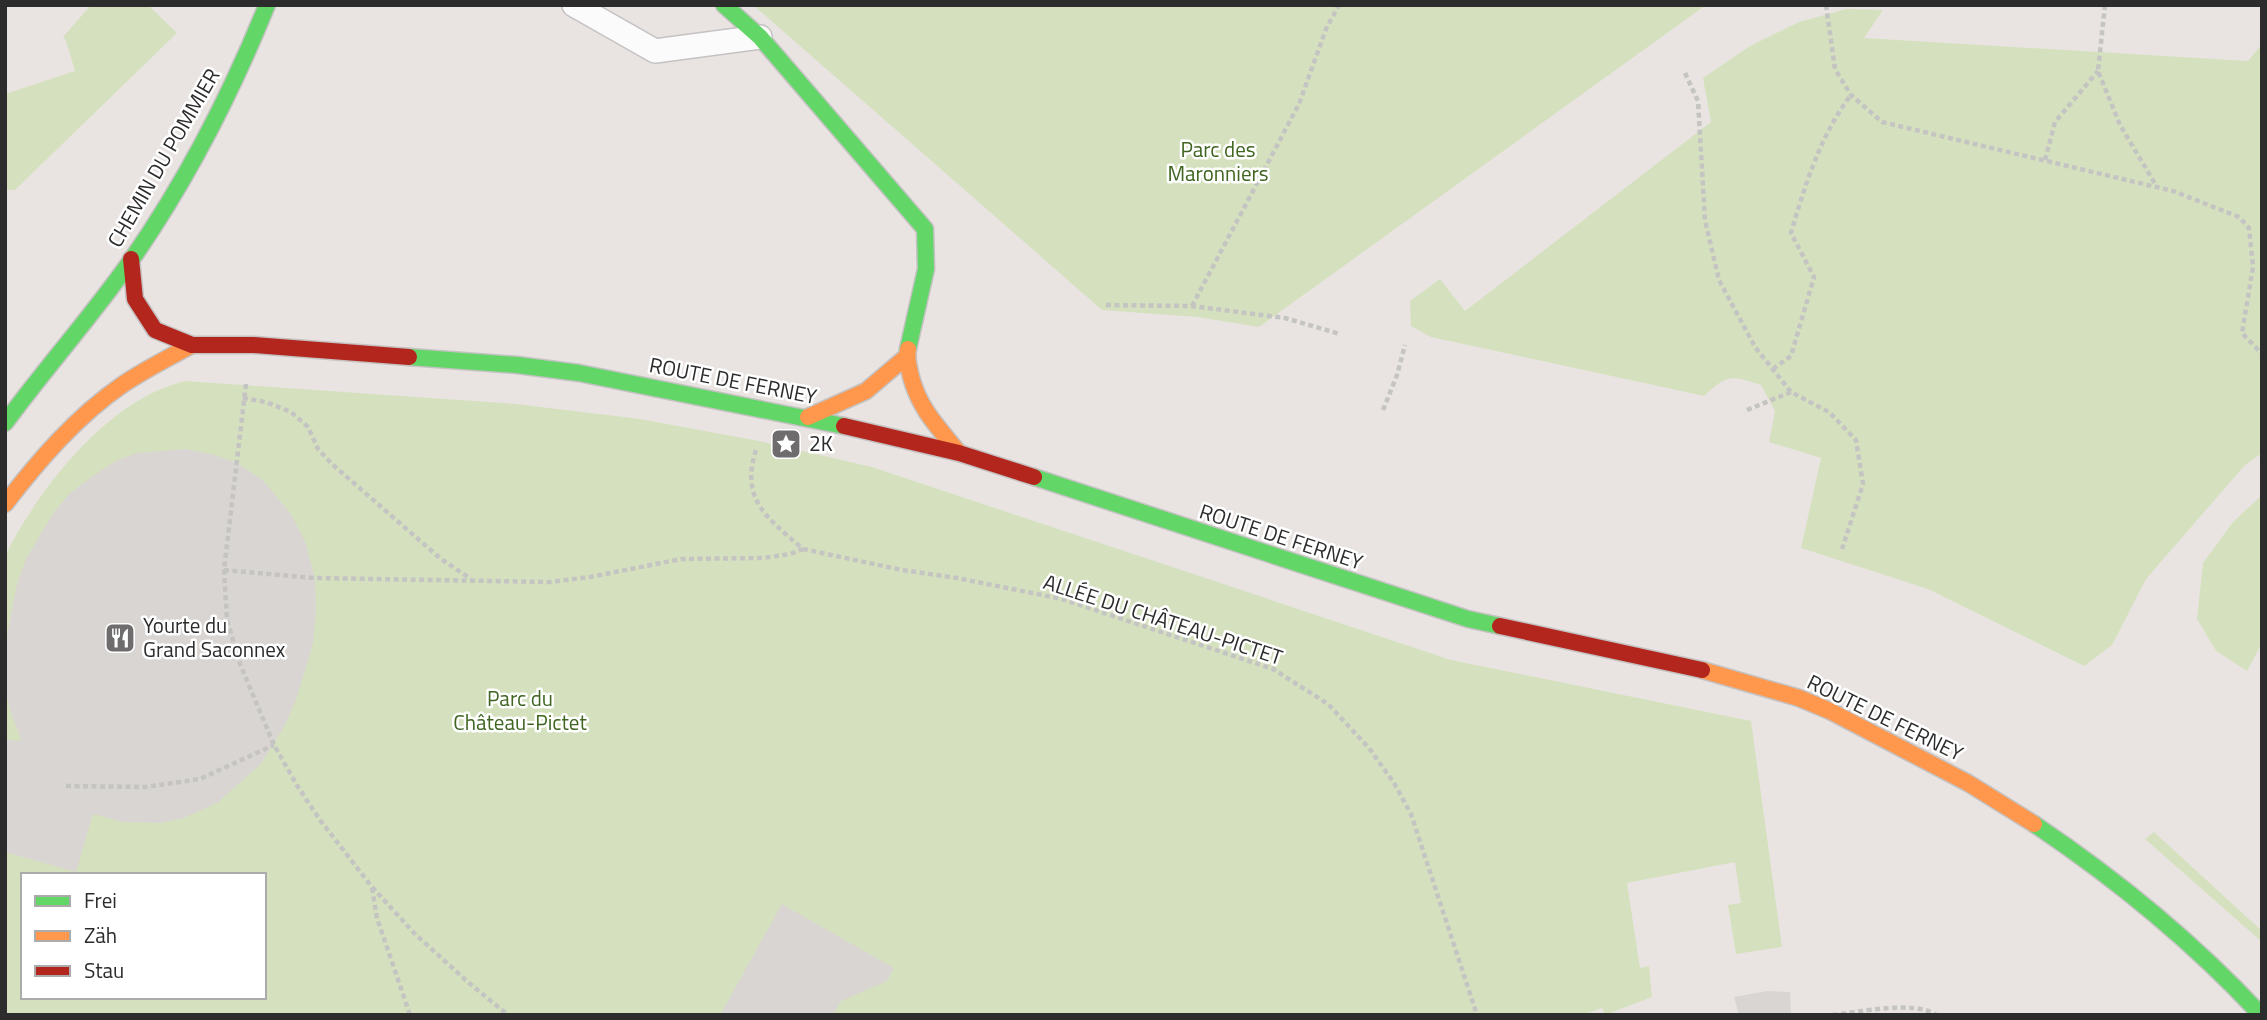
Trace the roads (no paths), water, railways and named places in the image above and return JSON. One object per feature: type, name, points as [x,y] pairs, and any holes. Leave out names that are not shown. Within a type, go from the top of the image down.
[{"type":"street","name":"CHEMIN DU POMMIER","points":[[5,423],[131,259],[163,212],[219,112],[267,5]]},
{"type":"street","points":[[724,5],[760,37],[925,229],[926,269],[906,357],[916,394],[924,411],[958,453]]},
{"type":"street","points":[[131,259],[135,299],[155,330],[192,345]]},
{"type":"street","points":[[5,504],[34,467],[91,410],[138,374],[192,345]]},
{"type":"street","name":"ROUTE DE FERNEY","points":[[192,345],[253,345],[517,365],[579,373],[808,417],[958,453],[1468,620],[1710,671],[1799,698],[1830,711],[1968,783],[2095,865],[2157,916],[2231,983],[2261,1015]]},
{"type":"street","points":[[808,417],[866,391],[906,357]]},
{"type":"lane","points":[[574,5],[655,51],[760,37]]},
{"type":"place","name":"2K","points":[[786,444]]},
{"type":"place","name":"Yourte du Grand Saconnex","points":[[120,638]]},
{"type":"park label","name":"Parc des Maronniers","points":[[1218,162]]},
{"type":"park label","name":"Parc du Château-Pictet","points":[[520,711]]}]
